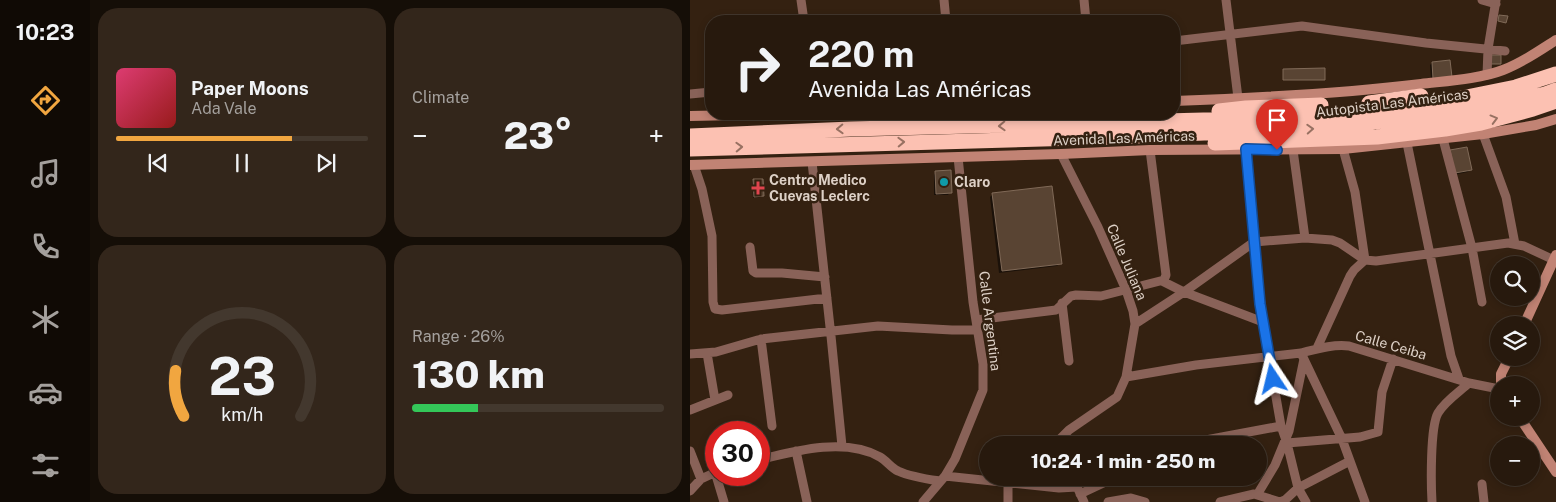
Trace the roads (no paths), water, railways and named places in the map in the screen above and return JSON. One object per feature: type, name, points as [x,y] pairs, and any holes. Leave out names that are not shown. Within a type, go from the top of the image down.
[{"type":"highway","points":[[1180,121],[1208,112],[1246,108],[1381,103],[1475,88],[1556,65]]},
{"type":"highway","name":"Autopista Las Américas","points":[[690,149],[1114,137],[1392,112],[1509,89],[1556,74]]},
{"type":"highway","name":"Autopista Las Américas","points":[[690,136],[851,129],[1180,121],[1318,128],[1459,113],[1556,90]]},
{"type":"highway","points":[[1114,137],[1224,143],[1377,137],[1481,123],[1556,101]]},
{"type":"street","points":[[801,0],[803,15]]},
{"type":"street","points":[[944,0],[945,15]]},
{"type":"street","points":[[1084,0],[1085,15]]},
{"type":"street","points":[[1226,0],[1238,98]]},
{"type":"street","points":[[1482,0],[1496,2],[1488,49],[1487,74]]},
{"type":"street","points":[[1180,40],[1302,26],[1426,43],[1505,51]]},
{"type":"street","points":[[1180,101],[1390,88],[1487,74],[1503,70],[1556,40]]},
{"type":"street","points":[[690,94],[705,93]]},
{"type":"street","points":[[690,116],[705,116]]},
{"type":"street","name":"Avenida Las Américas","points":[[692,165],[1150,150],[1343,148],[1483,134],[1536,125],[1556,119]]},
{"type":"street","points":[[1483,134],[1506,197],[1515,244]]},
{"type":"street","points":[[1443,139],[1472,248],[1482,302]]},
{"type":"street","points":[[1407,143],[1452,356],[1464,381],[1438,414],[1435,423],[1430,480],[1432,502]]},
{"type":"street","points":[[1343,148],[1355,192],[1365,260]]},
{"type":"street","points":[[1246,149],[1263,322],[1281,426],[1287,440],[1298,488],[1306,502]]},
{"type":"street","points":[[690,354],[707,353],[760,340],[878,326],[952,330],[1056,310],[1071,296],[1101,296],[1162,281],[1166,275],[1150,150]]},
{"type":"street","points":[[1293,150],[1305,238]]},
{"type":"street","name":"Calle Juliana","points":[[1061,154],[1098,227],[1126,290],[1135,324],[1126,377],[1117,397],[1069,430],[1064,436]]},
{"type":"street","name":"Calle Argentina","points":[[923,502],[942,479],[955,459],[983,390],[983,364],[976,325],[958,157]]},
{"type":"street","points":[[812,162],[842,446]]},
{"type":"street","points":[[692,165],[702,189],[712,236],[713,302],[715,308],[722,310],[827,298]]},
{"type":"street","points":[[1135,324],[1254,242],[1305,238],[1332,240],[1340,243],[1365,260],[1376,261],[1508,243],[1555,258],[1552,273],[1529,316]]},
{"type":"street","points":[[750,247],[753,271],[756,273],[782,273],[825,277]]},
{"type":"street","points":[[1317,348],[1350,276],[1365,260]]},
{"type":"street","points":[[1162,281],[1184,292],[1263,322]]},
{"type":"street","points":[[1062,304],[1070,361]]},
{"type":"street","points":[[760,340],[772,426]]},
{"type":"street","name":"Calle Ceiba","points":[[1126,377],[1196,365],[1269,357],[1303,356],[1317,348],[1342,345],[1490,387]]},
{"type":"street","points":[[707,353],[715,400]]},
{"type":"street","points":[[1303,356],[1342,439],[1365,502]]},
{"type":"street","points":[[1257,494],[1275,465],[1287,440],[1303,356]]},
{"type":"street","points":[[1287,440],[1342,439],[1378,432],[1382,392],[1393,359]]},
{"type":"street","points":[[690,410],[728,395]]},
{"type":"street","points":[[1227,436],[1281,426]]},
{"type":"street","points":[[1525,426],[1556,472]]},
{"type":"street","points":[[770,457],[796,451],[842,446],[859,449],[880,457],[897,471],[919,478],[979,480]]},
{"type":"street","points":[[690,451],[701,479]]},
{"type":"street","points":[[796,451],[807,502]]},
{"type":"street","points":[[1220,502],[1257,494],[1280,502],[1298,488],[1350,461]]},
{"type":"street","points":[[690,491],[705,477]]},
{"type":"street","points":[[1482,484],[1484,502]]},
{"type":"street","points":[[720,486],[724,502]]},
{"type":"street","points":[[1005,501],[1009,486]]},
{"type":"street","points":[[1047,486],[1081,494],[1098,486]]},
{"type":"street","points":[[1108,502],[1131,498],[1145,502]]},
{"type":"place","name":"Claro","points":[[944,182]]},
{"type":"place","name":"Centro Medico Cuevas Leclerc","points":[[758,188]]}]
